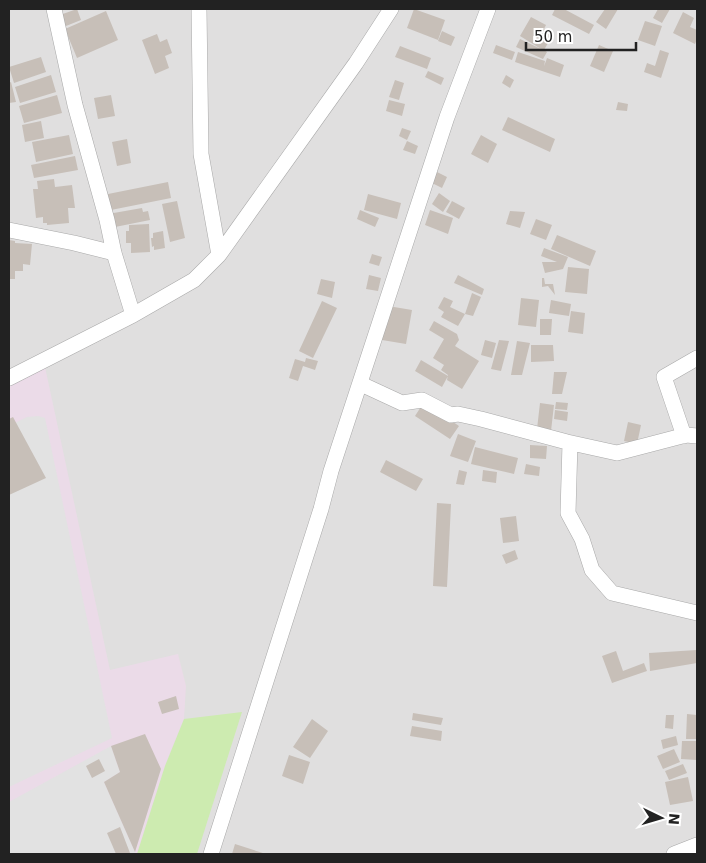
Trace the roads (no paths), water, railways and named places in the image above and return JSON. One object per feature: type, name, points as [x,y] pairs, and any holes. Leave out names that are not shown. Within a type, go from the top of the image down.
[{"type":"street","points":[[54,9],[75,105],[107,220],[114,253],[133,315]]},
{"type":"street","points":[[199,9],[201,154],[219,255]]},
{"type":"street","points":[[9,378],[133,315],[194,280],[219,255],[356,63],[391,9]]},
{"type":"street","points":[[211,854],[321,509],[331,471],[448,117],[488,9]]},
{"type":"street","points":[[9,230],[114,253]]},
{"type":"street","points":[[361,384],[402,403],[422,400],[451,416],[458,414],[481,419],[570,443],[617,453],[690,436],[664,377],[697,358]]},
{"type":"street","points":[[570,443],[568,512],[582,538],[592,570],[612,593],[697,613]]},
{"type":"street","points":[[674,854],[697,845]]}]
